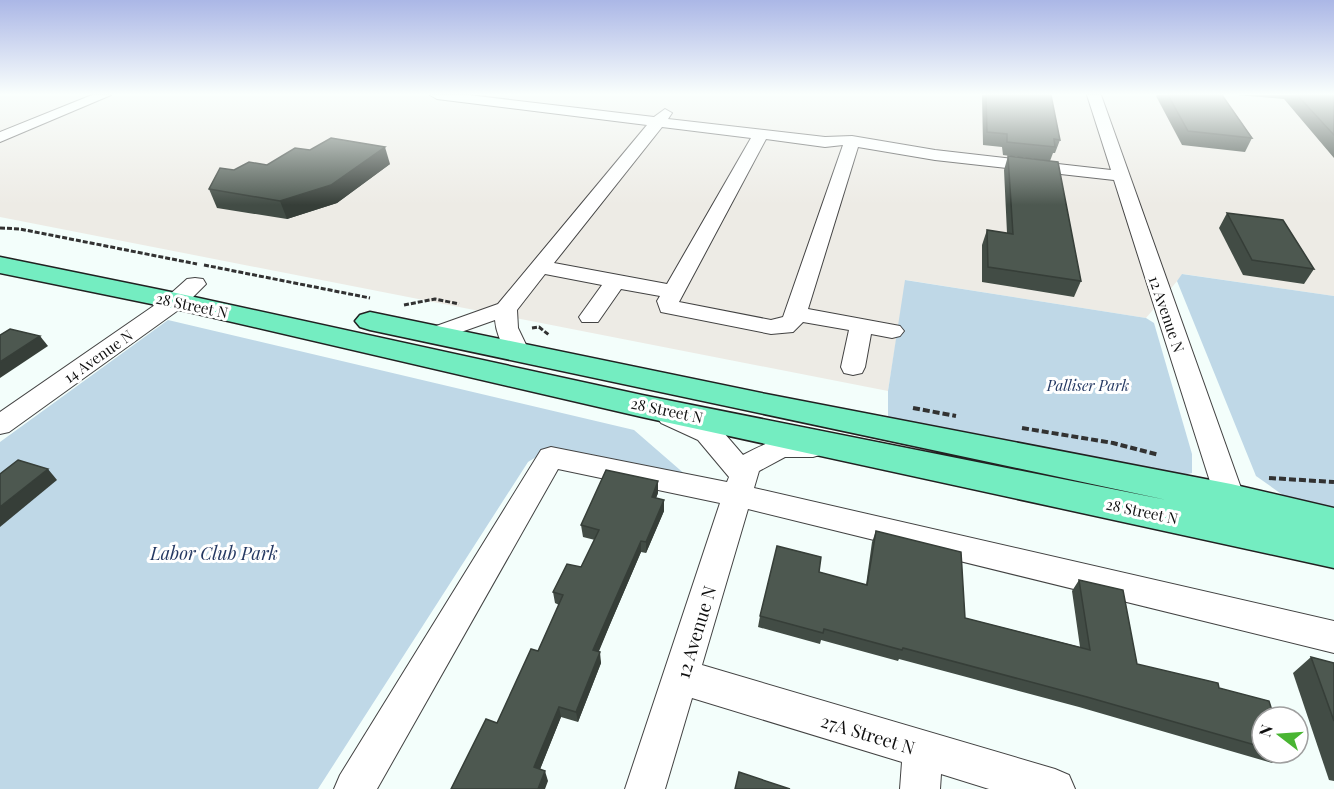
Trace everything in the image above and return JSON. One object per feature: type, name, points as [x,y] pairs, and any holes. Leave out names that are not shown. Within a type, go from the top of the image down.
[{"type":"main road","name":"28 Street N","points":[[0,245],[642,406],[847,446],[1334,551]]},
{"type":"main road","name":"28 Street N","points":[[0,265],[185,292],[433,335],[518,353],[1226,484],[1334,524]]},
{"type":"street","points":[[0,138],[15,132]]},
{"type":"street","points":[[433,335],[506,309],[649,132]]},
{"type":"street","points":[[748,132],[825,142],[847,140],[935,155],[1120,176]]},
{"type":"street","points":[[828,132],[847,140]]},
{"type":"street","name":"12 Avenue N","points":[[1106,132],[1242,533]]},
{"type":"street","points":[[761,134],[668,301],[669,307],[771,327],[785,327],[793,320],[847,140]]},
{"type":"street","points":[[540,267],[674,292]]},
{"type":"street","points":[[590,317],[616,281]]},
{"type":"street","name":"14 Avenue N","points":[[0,425],[185,292]]},
{"type":"street","points":[[506,309],[507,328],[518,353]]},
{"type":"street","points":[[795,314],[892,331]]},
{"type":"street","points":[[852,367],[861,325]]},
{"type":"street","points":[[642,406],[708,433],[740,484]]},
{"type":"street","points":[[740,484],[747,465],[780,447],[847,446]]},
{"type":"street","points":[[354,789],[551,457],[740,484],[1334,637]]},
{"type":"street","name":"12 Avenue N","points":[[645,789],[682,677],[740,484]]},
{"type":"street","name":"27A Street N","points":[[682,677],[1055,789]]},
{"type":"street","points":[[920,789],[922,750]]},
{"type":"path","points":[[1226,484],[1334,482]]},
{"type":"shaded area","points":[[0,132],[1334,132],[1334,296],[1183,274],[1146,318],[906,280],[888,391],[0,217]]},
{"type":"green space","points":[[1182,274],[1334,296],[1334,508],[1287,498],[1256,476],[1177,281]]},
{"type":"green space","name":"Palliser Park","points":[[905,280],[1146,318],[1154,323],[1192,454],[1192,473],[1172,478],[888,422],[888,391]]},
{"type":"green space","name":"Labor Club Park","points":[[168,320],[634,430],[687,476],[541,454],[528,462],[318,789],[0,789],[0,442]]},
{"type":"building","points":[[987,132],[1058,132],[1060,140],[1054,139],[1055,147],[1007,142],[1007,134]]},
{"type":"building","points":[[1195,132],[1248,132],[1252,138]]},
{"type":"building","points":[[331,138],[385,147],[331,185],[280,201],[209,189],[220,168],[234,170],[249,162],[267,165],[295,148],[310,150]]},
{"type":"building","points":[[1008,156],[1058,162],[1081,281],[988,267],[987,230],[1013,234]]},
{"type":"building","points":[[1227,213],[1283,220],[1314,269],[1252,260]]},
{"type":"building","points":[[10,329],[40,336],[0,362],[0,335]]},
{"type":"building","points":[[18,460],[48,469],[0,507],[0,474]]},
{"type":"building","points":[[606,470],[658,481],[652,497],[664,500],[646,542],[641,541],[593,650],[600,652],[576,712],[559,707],[534,767],[545,771],[538,789],[451,789],[486,719],[497,723],[531,649],[538,651],[563,595],[553,592],[567,564],[581,567],[599,530],[581,525]]},
{"type":"building","points":[[876,531],[961,552],[965,618],[1090,650],[1079,580],[1123,590],[1137,664],[1218,683],[1219,688],[1269,701],[1270,705],[1250,705],[1250,744],[903,648],[902,650],[824,629],[823,633],[760,616],[777,546],[821,557],[819,572],[867,585]]},
{"type":"building","points":[[1311,657],[1334,663],[1334,721]]},
{"type":"building","points":[[739,772],[790,789],[735,789]]}]
